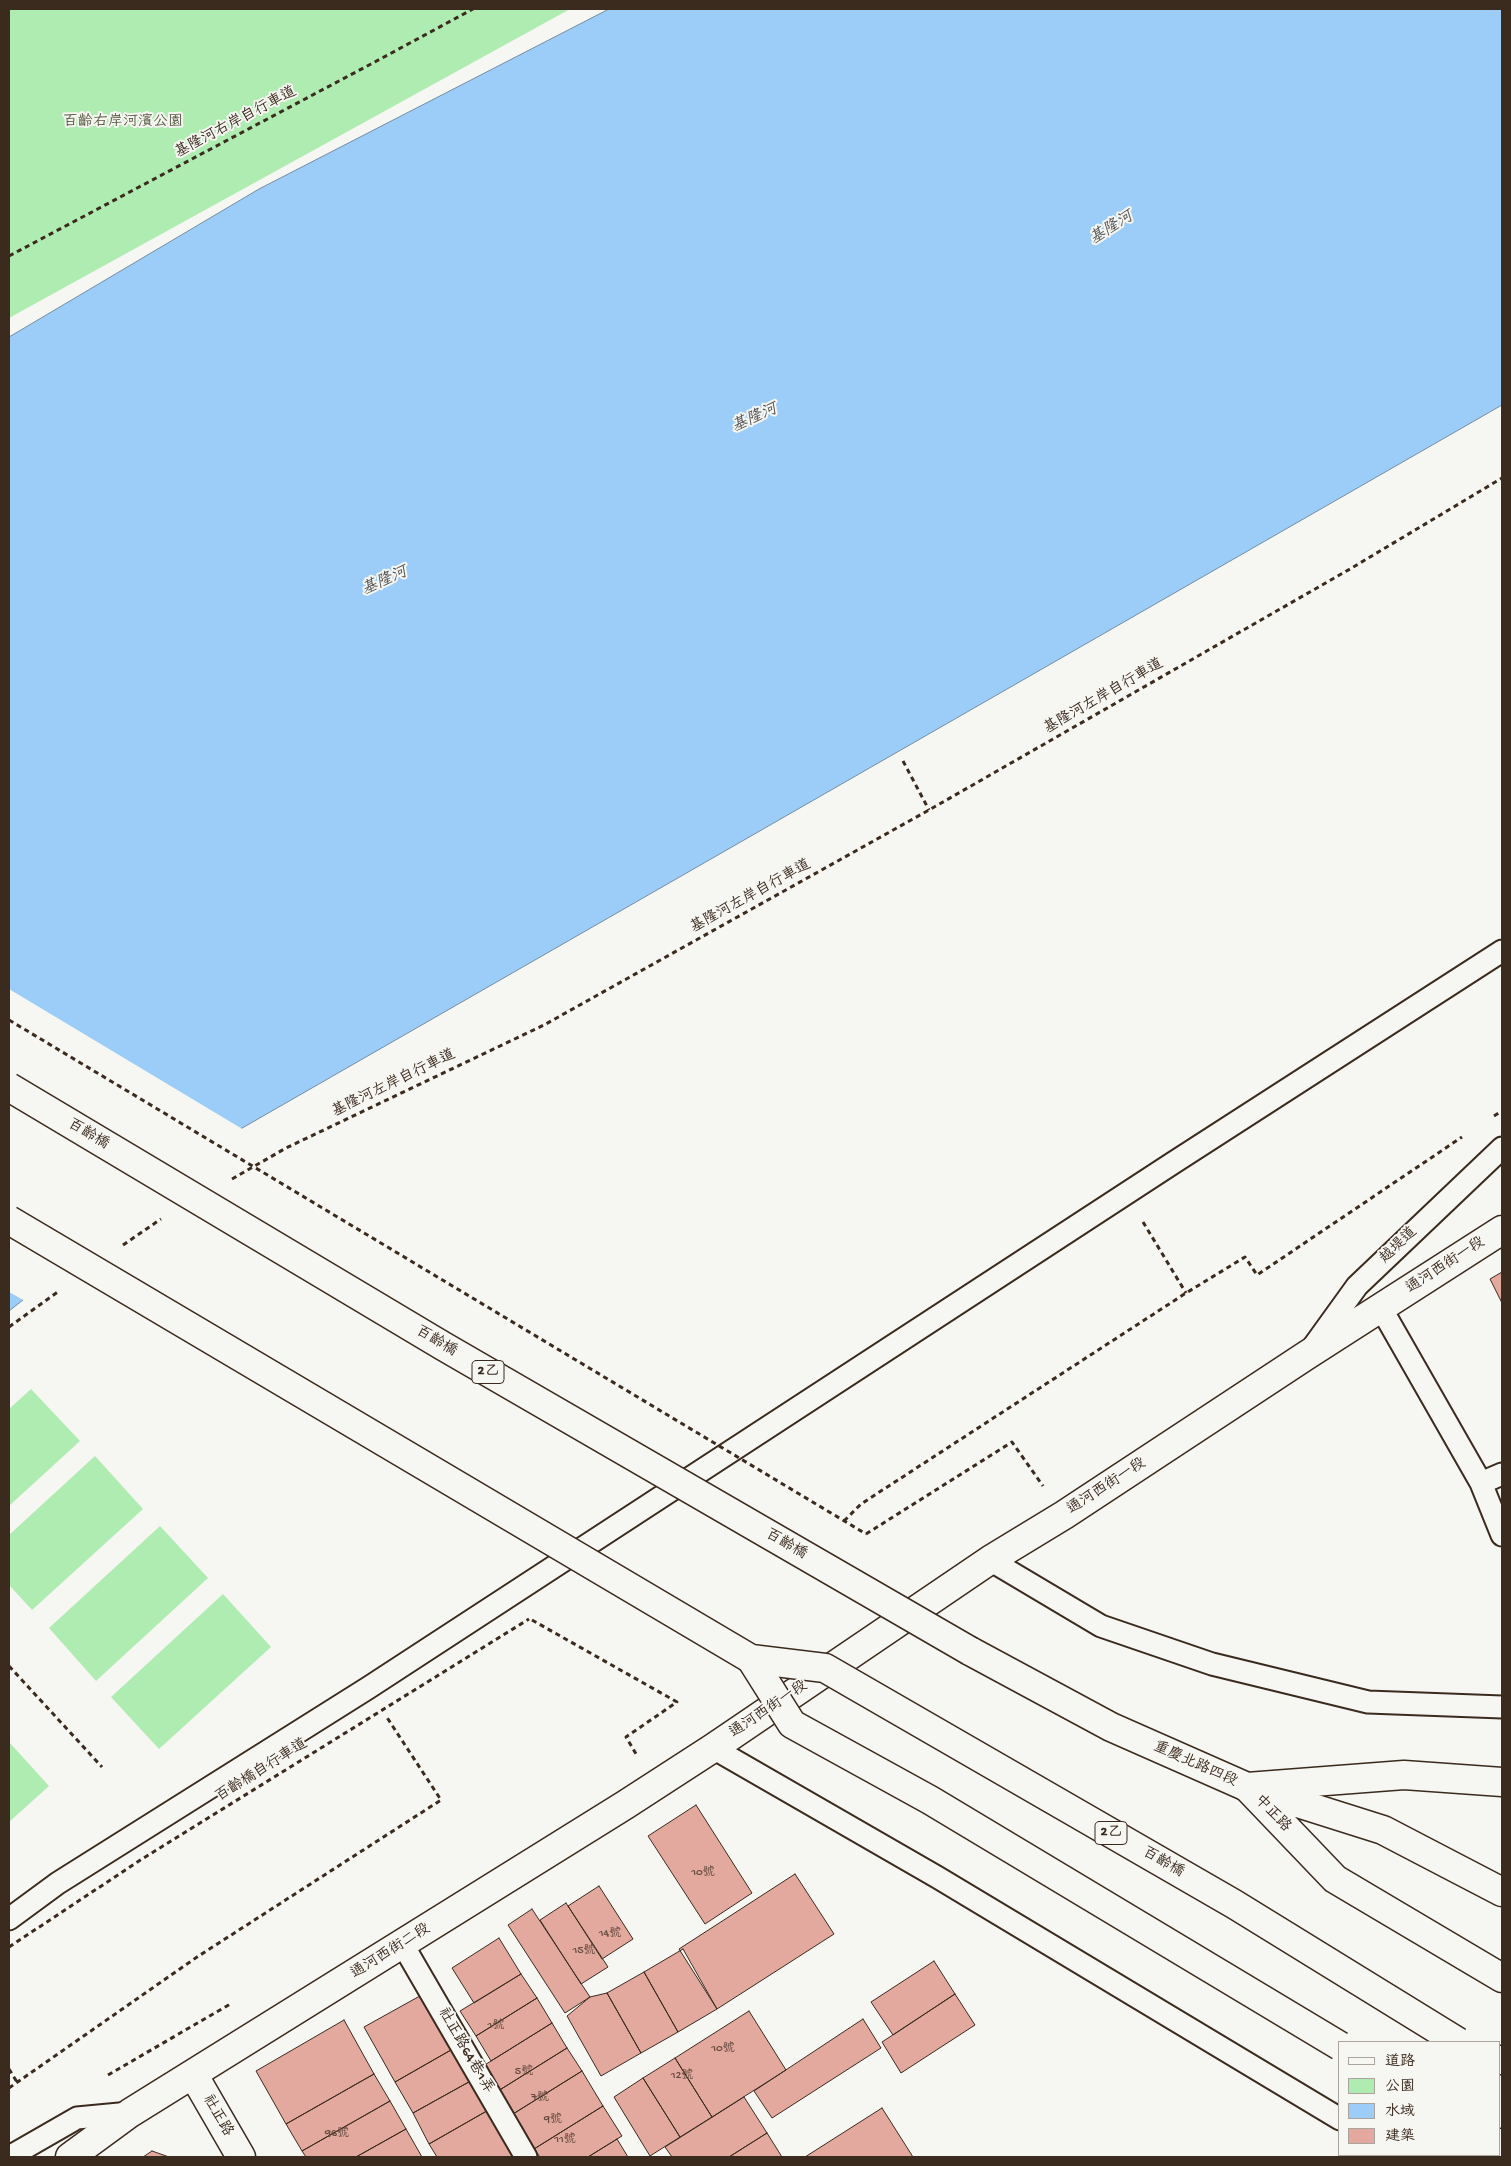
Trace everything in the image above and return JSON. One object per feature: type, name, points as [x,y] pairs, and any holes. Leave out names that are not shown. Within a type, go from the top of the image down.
[{"type":"main road","name":"百齡橋","points":[[9,1088],[442,1346],[970,1651]]},
{"type":"main road","name":"百齡橋","points":[[9,1220],[751,1659],[825,1668],[1234,1904],[1456,2041]]},
{"type":"main road","name":"通河西街一段","points":[[713,1748],[990,1560],[1064,1515],[1307,1355],[1502,1230]]},
{"type":"main road","name":"重慶北路四段","points":[[970,1651],[1111,1727],[1246,1787],[1404,1776],[1502,1782]]},
{"type":"main road","name":"百齡橋","points":[[751,1659],[792,1724],[930,1800],[1338,2045]]},
{"type":"main road","name":"通河西街二段","points":[[70,2157],[130,2113],[403,1945],[713,1748]]},
{"type":"main road","name":"中正路","points":[[1246,1787],[1383,1830],[1502,1892]]},
{"type":"main road","name":"中正路","points":[[1246,1787],[1334,1879],[1502,1978]]},
{"type":"main road","name":"社正路","points":[[194,2074],[241,2157]]},
{"type":"lane","points":[[9,1919],[58,1883],[368,1688],[1125,1194],[1502,951]]},
{"type":"lane","name":"越堤道","points":[[1307,1355],[1357,1286],[1502,1148]]},
{"type":"lane","points":[[1381,1308],[1481,1483],[1502,1535]]},
{"type":"lane","points":[[1481,1483],[1502,1474]]},
{"type":"lane","points":[[990,1560],[1101,1626],[1212,1664],[1368,1702],[1502,1707]]},
{"type":"lane","points":[[713,1748],[937,1876],[1338,2118]]},
{"type":"lane","name":"社正路64巷1弄","points":[[403,1945],[526,2157]]},
{"type":"lane","points":[[9,2157],[77,2118],[130,2113]]},
{"type":"path","name":"基隆河右岸自行車道","points":[[9,256],[473,9]]},
{"type":"path","name":"基隆河左岸自行車道","points":[[229,1181],[286,1148],[544,1025],[929,810],[1350,569],[1502,478]]},
{"type":"path","points":[[903,761],[929,810]]},
{"type":"path","points":[[9,1020],[866,1534],[1012,1442],[1064,1515]]},
{"type":"path","points":[[1486,1122],[1502,1111]]},
{"type":"path","points":[[844,1521],[861,1504],[1186,1292],[1246,1256],[1257,1275],[1470,1132]]},
{"type":"path","points":[[1125,1194],[1186,1292]]},
{"type":"path","points":[[122,1245],[163,1218]]},
{"type":"path","points":[[9,1327],[65,1286]]},
{"type":"path","name":"百齡橋自行車道","points":[[9,1946],[142,1858],[529,1619],[677,1702],[626,1737]]},
{"type":"path","points":[[9,1666],[102,1767]]},
{"type":"path","points":[[9,2088],[197,1957],[441,1800],[368,1688]]},
{"type":"path","points":[[108,2075],[232,2003]]},
{"type":"path","points":[[9,2069],[17,2082]]},
{"type":"green space","name":"百齡右岸河濱公園","points":[[9,9],[570,9],[9,318]]},
{"type":"green space","points":[[31,1389],[80,1441],[9,1506],[9,1409]]},
{"type":"green space","points":[[95,1456],[143,1509],[32,1610],[9,1585],[9,1535]]},
{"type":"green space","points":[[160,1526],[208,1578],[96,1681],[49,1628]]},
{"type":"green space","points":[[223,1594],[271,1647],[159,1749],[111,1697]]},
{"type":"green space","points":[[9,1742],[49,1786],[9,1822]]},
{"type":"water","name":"基隆河","points":[[609,9],[1502,9],[1502,405],[237,1131],[9,1311],[9,337],[259,189]]},
{"type":"pier","points":[[9,989],[244,1130],[25,1301],[9,1292]]},
{"type":"building","points":[[1502,1272],[1502,1303],[1490,1279]]},
{"type":"building","points":[[696,1805],[752,1893],[705,1924],[648,1836]]},
{"type":"building","points":[[795,1874],[834,1934],[717,2009],[679,1949]]},
{"type":"building","points":[[599,1886],[633,1939],[602,1959],[568,1906]]},
{"type":"building","points":[[566,1903],[608,1967],[581,1984],[540,1920]]},
{"type":"building","points":[[532,1909],[590,1997],[565,2013],[508,1925]]},
{"type":"building","points":[[499,1938],[521,1974],[474,2003],[452,1968]]},
{"type":"building","points":[[683,1949],[717,2009],[678,2032],[644,1972]]},
{"type":"building","points":[[934,1961],[955,1994],[893,2035],[871,2002]]},
{"type":"building","points":[[644,1972],[678,2032],[641,2053],[607,1993]]},
{"type":"building","points":[[521,1974],[537,1998],[476,2036],[460,2011]]},
{"type":"building","points":[[427,1992],[458,2046],[395,2082],[364,2027]]},
{"type":"building","points":[[607,1993],[641,2053],[601,2076],[567,2016],[590,1997]]},
{"type":"building","points":[[955,1994],[975,2025],[901,2073],[882,2042]]},
{"type":"building","points":[[537,1998],[552,2023],[491,2061],[476,2036]]},
{"type":"building","points":[[749,2011],[786,2070],[712,2117],[675,2058]]},
{"type":"building","points":[[863,2019],[881,2048],[772,2118],[754,2091]]},
{"type":"building","points":[[344,2020],[374,2074],[286,2124],[256,2071]]},
{"type":"building","points":[[552,2023],[567,2048],[498,2091],[483,2066]]},
{"type":"building","points":[[458,2046],[476,2078],[413,2113],[395,2082]]},
{"type":"building","points":[[567,2048],[582,2071],[513,2114],[498,2091]]},
{"type":"building","points":[[675,2058],[712,2117],[680,2137],[643,2078]]},
{"type":"building","points":[[582,2071],[603,2106],[534,2149],[513,2114]]},
{"type":"building","points":[[374,2074],[390,2101],[302,2151],[286,2124]]},
{"type":"building","points":[[476,2078],[492,2108],[429,2144],[413,2113]]},
{"type":"building","points":[[643,2078],[680,2137],[650,2156],[614,2097]]},
{"type":"building","points":[[744,2097],[767,2133],[729,2157],[672,2157],[665,2147]]},
{"type":"building","points":[[390,2101],[406,2129],[356,2157],[306,2157],[302,2151]]},
{"type":"building","points":[[603,2106],[622,2136],[588,2157],[540,2157],[534,2149]]},
{"type":"building","points":[[492,2108],[520,2157],[437,2157],[429,2144]]},
{"type":"building","points":[[882,2108],[913,2157],[805,2157]]},
{"type":"building","points":[[406,2129],[422,2157],[356,2157]]},
{"type":"building","points":[[767,2133],[782,2157],[729,2157]]},
{"type":"building","points":[[617,2139],[628,2157],[588,2157]]},
{"type":"building","points":[[152,2151],[169,2157],[143,2157]]}]
